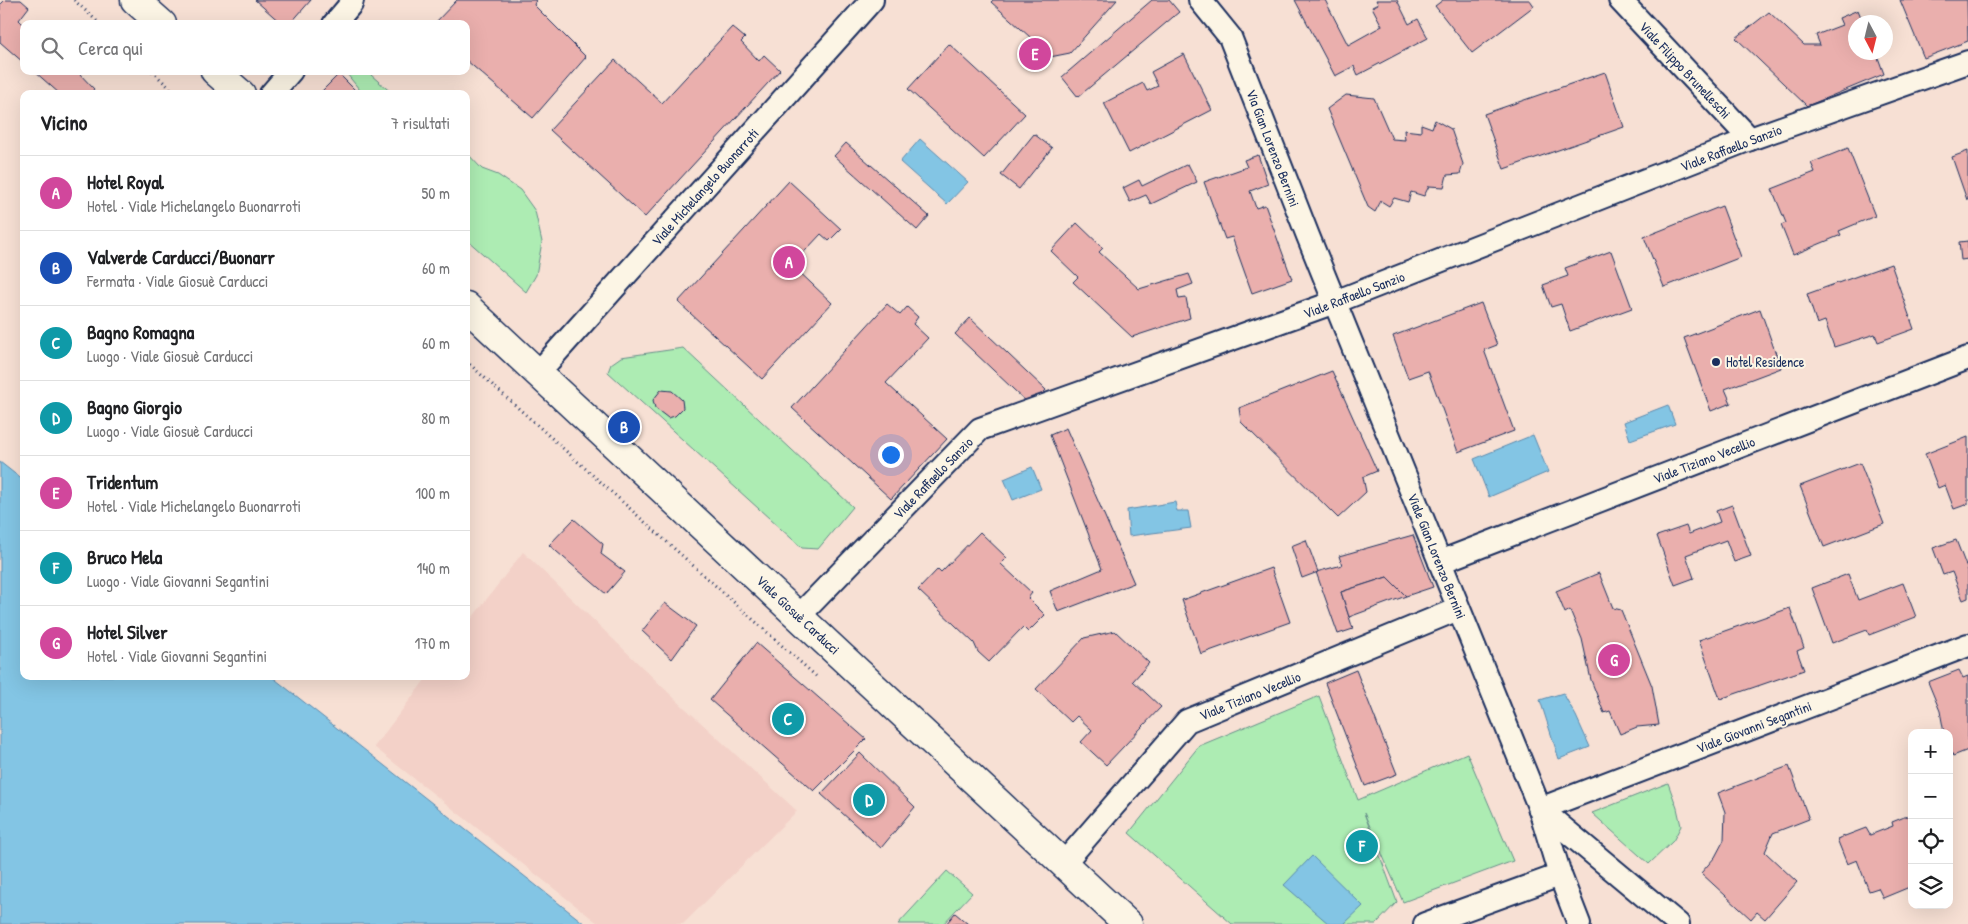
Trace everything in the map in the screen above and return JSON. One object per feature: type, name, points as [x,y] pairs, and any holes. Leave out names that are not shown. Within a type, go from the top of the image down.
[{"type":"street","points":[[135,0],[158,20]]},
{"type":"street","points":[[337,20],[351,4],[352,0]]},
{"type":"street","name":"Viale Michelangelo Buonarroti","points":[[537,374],[872,0]]},
{"type":"street","name":"Via Gian Lorenzo Bernini","points":[[1200,0],[1230,37],[1335,302]]},
{"type":"street","name":"Viale Filippo Brunelleschi","points":[[1620,0],[1750,139]]},
{"type":"street","name":"Viale Raffaello Sanzio","points":[[799,616],[980,429],[1335,302],[1750,139],[1968,62]]},
{"type":"street","points":[[220,75],[236,90]]},
{"type":"street","points":[[275,90],[289,75]]},
{"type":"street","name":"Viale Gian Lorenzo Bernini","points":[[1335,302],[1540,809],[1560,875],[1579,924]]},
{"type":"street","name":"Viale Giosuè Carducci","points":[[470,310],[1128,924]]},
{"type":"street","name":"Viale Tiziano Vecellio","points":[[1440,562],[1968,358]]},
{"type":"street","name":"Viale Tiziano Vecellio","points":[[1064,863],[1188,722],[1458,609]]},
{"type":"street","name":"Viale Giovanni Segantini","points":[[1540,809],[1968,646]]},
{"type":"street","name":"Viale Gian Lorenzo Bernini","points":[[1540,809],[1678,924]]},
{"type":"street","points":[[1425,924],[1560,875]]},
{"type":"path","points":[[74,0],[96,20]]},
{"type":"path","points":[[156,75],[172,90]]},
{"type":"path","points":[[470,365],[823,682]]},
{"type":"shaded area","points":[[523,552],[672,696],[797,811],[683,924],[599,924],[374,747],[425,680],[470,680],[470,621]]},
{"type":"green space","points":[[348,75],[371,75],[388,90],[360,90]]},
{"type":"green space","points":[[470,156],[482,169],[498,175],[520,190],[535,211],[542,242],[536,275],[526,292],[470,243]]},
{"type":"green space","points":[[683,348],[853,507],[818,549],[802,548],[608,372],[611,364],[621,357]]},
{"type":"green space","points":[[1319,696],[1358,800],[1467,753],[1513,861],[1403,902],[1364,813],[1397,902],[1376,924],[1232,924],[1129,833],[1199,746]]},
{"type":"green space","points":[[1668,783],[1681,826],[1673,841],[1649,864],[1592,813]]},
{"type":"green space","points":[[947,871],[972,893],[943,924],[898,924]]},
{"type":"water","points":[[920,139],[968,182],[947,204],[900,162]]},
{"type":"water","points":[[1668,405],[1675,424],[1630,440],[1624,422]]},
{"type":"water","points":[[1533,435],[1548,472],[1489,497],[1474,459]]},
{"type":"water","points":[[0,462],[20,478],[20,680],[276,680],[585,924],[0,924]]},
{"type":"water","points":[[1032,467],[1041,489],[1013,500],[1004,479]]},
{"type":"water","points":[[1175,502],[1177,511],[1188,511],[1191,528],[1129,536],[1127,510]]},
{"type":"water","points":[[1563,693],[1590,747],[1559,759],[1540,700]]},
{"type":"water","points":[[1312,856],[1363,906],[1344,924],[1329,924],[1284,885]]},
{"type":"building","points":[[5,0],[21,0],[29,7],[19,20],[20,60],[0,42],[0,5]]},
{"type":"building","points":[[255,0],[311,0],[294,20],[278,20]]},
{"type":"building","points":[[457,0],[536,0],[534,5],[586,57],[533,118],[470,63],[470,20],[438,20]]},
{"type":"building","points":[[993,0],[1117,0],[1070,53],[1050,57],[1038,48],[1040,46],[991,2]]},
{"type":"building","points":[[1152,0],[1169,0],[1179,12],[1078,97],[1062,77]]},
{"type":"building","points":[[1295,0],[1325,0],[1348,45],[1382,26],[1372,7],[1378,4],[1376,0],[1397,0],[1409,24],[1418,19],[1428,38],[1358,75],[1354,66],[1335,76]]},
{"type":"building","points":[[1443,0],[1530,0],[1534,6],[1472,53],[1435,6]]},
{"type":"building","points":[[1900,0],[1967,0],[1968,41],[1924,58]]},
{"type":"building","points":[[1858,10],[1860,15],[1848,15],[1848,60],[1879,60],[1884,74],[1807,106],[1736,38],[1769,12],[1804,45],[1820,45],[1816,35],[1842,25],[1839,18]]},
{"type":"building","points":[[732,27],[745,38],[741,42],[759,61],[764,55],[780,70],[645,217],[550,130],[615,60],[662,103]]},
{"type":"building","points":[[949,44],[1025,114],[984,158],[908,89]]},
{"type":"building","points":[[1184,54],[1212,110],[1129,153],[1104,103],[1143,83],[1147,91],[1158,86],[1151,72]]},
{"type":"building","points":[[1605,72],[1624,127],[1504,169],[1484,114]]},
{"type":"building","points":[[39,75],[81,75],[94,89],[93,90],[55,90]]},
{"type":"building","points":[[340,75],[355,90],[323,90]]},
{"type":"building","points":[[1346,95],[1374,98],[1392,139],[1405,140],[1404,130],[1421,132],[1421,124],[1432,128],[1435,120],[1451,129],[1463,164],[1460,174],[1447,175],[1444,187],[1429,186],[1424,196],[1411,192],[1408,202],[1394,198],[1389,206],[1381,201],[1375,212],[1368,207],[1327,109]]},
{"type":"building","points":[[1034,134],[1052,148],[1019,189],[1001,175]]},
{"type":"building","points":[[846,143],[929,216],[917,230],[834,156]]},
{"type":"building","points":[[1848,148],[1875,216],[1839,231],[1841,235],[1793,255],[1781,225],[1786,223],[1772,189],[1815,172],[1811,163]]},
{"type":"building","points":[[1968,151],[1968,200],[1967,200],[1952,157]]},
{"type":"building","points":[[1258,155],[1268,184],[1250,191],[1256,208],[1265,205],[1292,279],[1252,293],[1232,237],[1225,239],[1204,182],[1247,167],[1244,160]]},
{"type":"building","points":[[1188,164],[1197,182],[1151,204],[1146,195],[1130,202],[1123,188],[1139,180],[1142,186]]},
{"type":"building","points":[[789,181],[841,229],[829,241],[821,234],[792,265],[832,303],[762,379],[678,302]]},
{"type":"building","points":[[1722,206],[1741,257],[1664,287],[1644,237]]},
{"type":"building","points":[[1077,223],[1103,248],[1099,252],[1139,289],[1189,274],[1193,284],[1177,290],[1179,299],[1186,298],[1190,318],[1132,337],[1073,282],[1078,277],[1051,251]]},
{"type":"building","points":[[1968,241],[1968,259],[1961,260],[1959,242]]},
{"type":"building","points":[[1611,251],[1632,308],[1570,331],[1561,304],[1551,307],[1543,285],[1568,276],[1565,268]]},
{"type":"building","points":[[1891,264],[1914,329],[1878,342],[1875,334],[1834,347],[1825,321],[1817,324],[1807,294]]},
{"type":"building","points":[[1481,303],[1497,345],[1484,350],[1514,431],[1458,452],[1428,371],[1408,378],[1393,336]]},
{"type":"building","points":[[887,304],[900,315],[907,307],[918,317],[913,324],[928,338],[886,383],[947,439],[891,499],[792,408]]},
{"type":"building","points":[[1760,309],[1781,368],[1725,389],[1731,403],[1711,411],[1684,338]]},
{"type":"building","points":[[970,318],[1046,390],[1031,406],[955,334]]},
{"type":"building","points":[[1332,371],[1377,471],[1363,477],[1366,492],[1338,518],[1241,422],[1239,408]]},
{"type":"building","points":[[661,390],[672,391],[682,400],[683,408],[675,416],[668,418],[655,408],[653,400]]},
{"type":"building","points":[[1066,428],[1134,583],[1058,612],[1050,591],[1102,569],[1050,435]]},
{"type":"building","points":[[1968,437],[1968,504],[1954,509],[1945,485],[1938,488],[1925,454]]},
{"type":"building","points":[[1860,463],[1884,524],[1824,547],[1800,486]]},
{"type":"building","points":[[1732,505],[1751,556],[1734,562],[1726,540],[1686,555],[1694,578],[1675,585],[1657,536],[1686,526],[1689,534],[1720,522],[1716,511]]},
{"type":"building","points":[[574,519],[603,544],[601,554],[625,572],[606,594],[549,545]]},
{"type":"building","points":[[980,532],[1007,558],[1001,564],[1032,593],[1028,598],[1045,615],[1028,632],[1023,627],[989,662],[978,652],[974,643],[918,590],[938,569],[941,572]]},
{"type":"building","points":[[1413,535],[1433,587],[1406,596],[1387,577],[1341,592],[1353,629],[1338,634],[1316,572],[1342,565],[1339,556]]},
{"type":"building","points":[[1306,540],[1318,572],[1302,578],[1291,546]]},
{"type":"building","points":[[1956,540],[1968,571],[1968,598],[1963,600],[1952,572],[1943,575],[1933,548]]},
{"type":"building","points":[[1271,568],[1290,622],[1201,654],[1182,600]]},
{"type":"building","points":[[1599,573],[1613,608],[1621,610],[1652,686],[1659,725],[1637,727],[1620,734],[1610,711],[1604,713],[1591,680],[1582,639],[1570,610],[1565,613],[1556,591]]},
{"type":"building","points":[[1848,574],[1858,600],[1903,583],[1916,617],[1869,635],[1867,630],[1832,643],[1812,588]]},
{"type":"building","points":[[1387,577],[1406,596],[1349,617],[1341,592]]},
{"type":"building","points":[[665,603],[696,626],[672,659],[642,631]]},
{"type":"building","points":[[1790,608],[1804,648],[1797,651],[1804,670],[1720,699],[1699,640]]},
{"type":"building","points":[[1115,631],[1149,663],[1133,681],[1161,707],[1106,765],[1081,742],[1092,730],[1077,716],[1071,722],[1036,689],[1084,638]]},
{"type":"building","points":[[756,643],[866,739],[814,791],[710,700]]},
{"type":"building","points":[[1356,670],[1397,774],[1365,786],[1325,683]]},
{"type":"building","points":[[1959,670],[1963,678],[1968,676],[1968,750],[1953,756],[1953,729],[1943,729],[1940,711],[1928,682]]},
{"type":"building","points":[[860,753],[915,807],[881,848],[821,794]]},
{"type":"building","points":[[1789,766],[1809,819],[1773,833],[1765,852],[1797,882],[1765,919],[1757,912],[1751,919],[1701,873],[1715,857],[1724,840],[1725,812],[1718,793]]},
{"type":"building","points":[[1908,816],[1908,888],[1883,898],[1878,888],[1869,891],[1857,860],[1847,864],[1837,839],[1866,828],[1870,835],[1893,826],[1892,822]]},
{"type":"building","points":[[955,913],[968,924],[946,924]]},
{"type":"place","name":"Tridentum","points":[[1035,54]]},
{"type":"place","name":"Hotel Royal","points":[[789,262]]},
{"type":"place","name":"Hotel Residence","points":[[1716,362]]},
{"type":"place","name":"Valverde Carducci/Buonarr","points":[[624,427]]},
{"type":"place","name":"Hotel Silver","points":[[1614,660]]},
{"type":"place","name":"Bagno Romagna","points":[[788,719]]},
{"type":"place","name":"Bagno Giorgio","points":[[869,800]]},
{"type":"place","name":"Bruco Mela","points":[[1362,846]]}]
